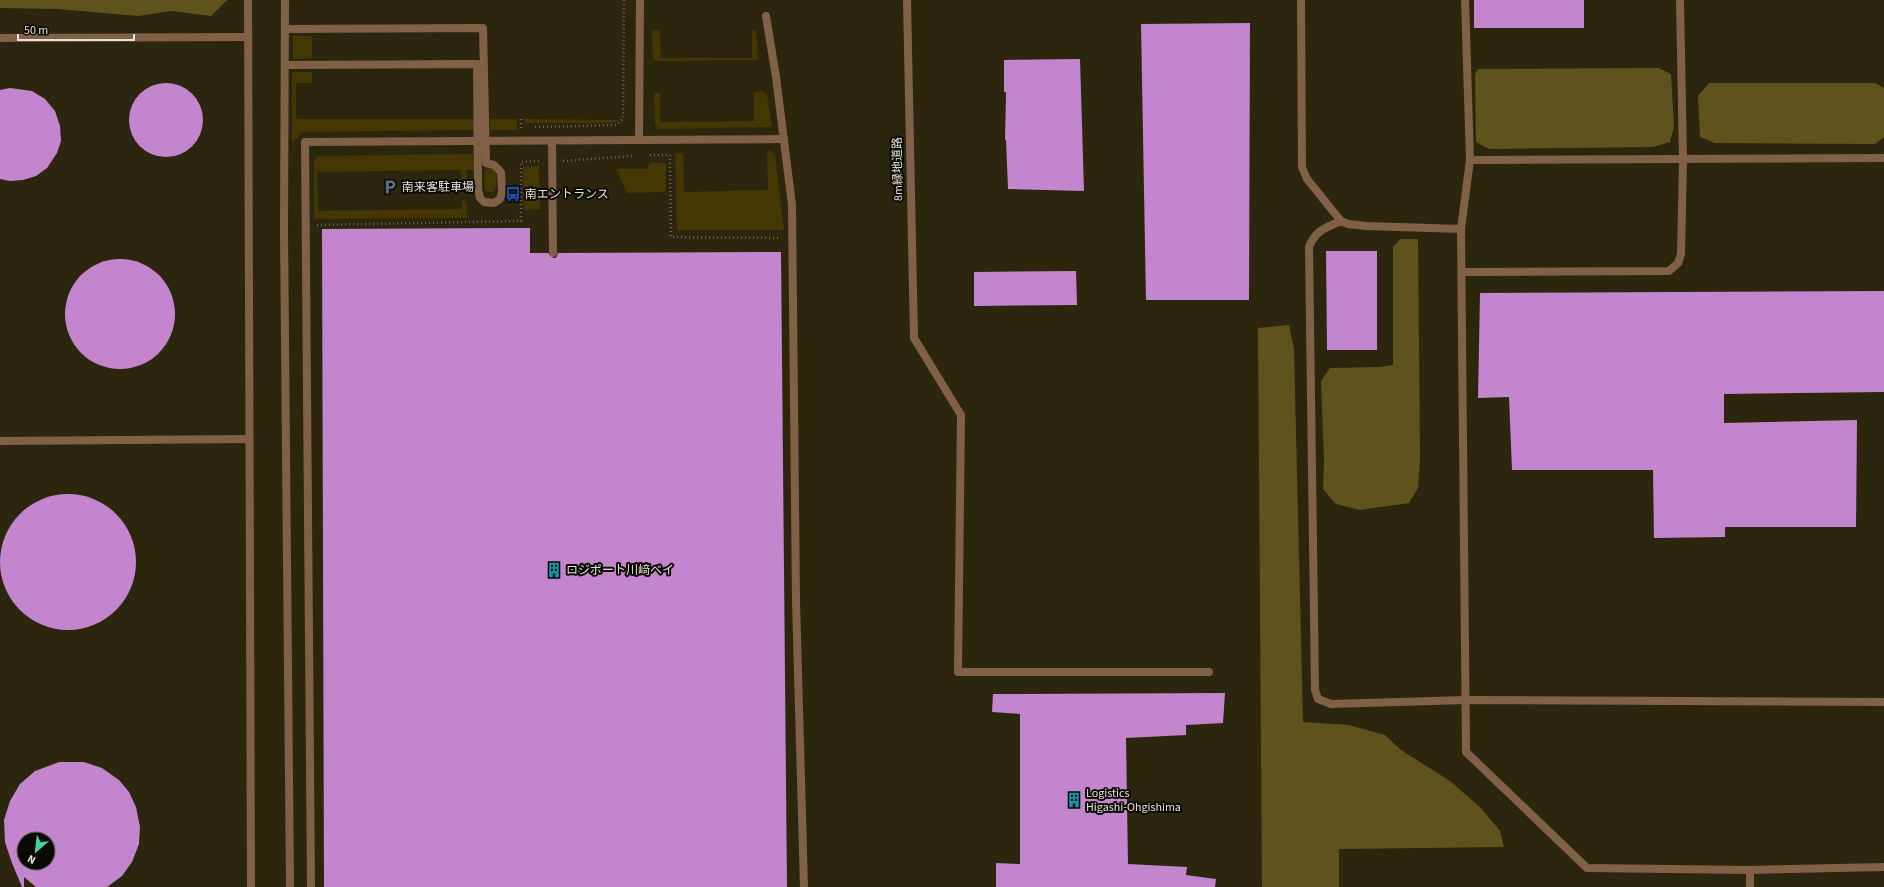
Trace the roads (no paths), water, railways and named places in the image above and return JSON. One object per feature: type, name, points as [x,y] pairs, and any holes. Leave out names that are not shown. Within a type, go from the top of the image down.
[{"type":"street","points":[[248,0],[251,887]]},
{"type":"street","points":[[285,0],[286,65],[284,238],[290,887]]},
{"type":"street","points":[[639,140],[640,0]]},
{"type":"street","name":"8m緑地道路","points":[[907,0],[914,338],[961,415],[958,672],[1209,672]]},
{"type":"street","points":[[1301,0],[1302,167],[1306,179],[1341,221],[1348,224],[1366,226],[1461,229]]},
{"type":"street","points":[[1465,0],[1470,160],[1461,229],[1466,752],[1587,868],[1750,870],[1884,867]]},
{"type":"street","points":[[1462,272],[1669,271],[1678,263],[1681,254],[1683,159],[1680,0]]},
{"type":"street","points":[[766,16],[792,205],[797,633],[804,887]]},
{"type":"street","points":[[285,29],[483,28],[481,141],[478,189],[480,198],[484,202],[494,203],[500,199],[502,192],[501,172],[494,165],[486,163],[481,141],[477,64],[286,65]]},
{"type":"street","points":[[0,38],[248,37]]},
{"type":"street","points":[[552,140],[553,253]]},
{"type":"street","points":[[311,887],[305,142],[784,140]]},
{"type":"street","points":[[1470,160],[1884,158]]},
{"type":"street","points":[[1341,221],[1319,230],[1309,247],[1315,690],[1318,699],[1331,704],[1466,700],[1884,702]]},
{"type":"street","points":[[0,441],[250,439]]},
{"type":"street","points":[[1750,870],[1750,887]]},
{"type":"place","name":"南来客駐車場","points":[[390,187]]},
{"type":"place","name":"南エントランス","points":[[513,194]]},
{"type":"place","name":"ロジポート川﨑ベイ","points":[[554,570]]},
{"type":"place","name":"Logistics Higashi-Ohgishima","points":[[1074,800]]}]
